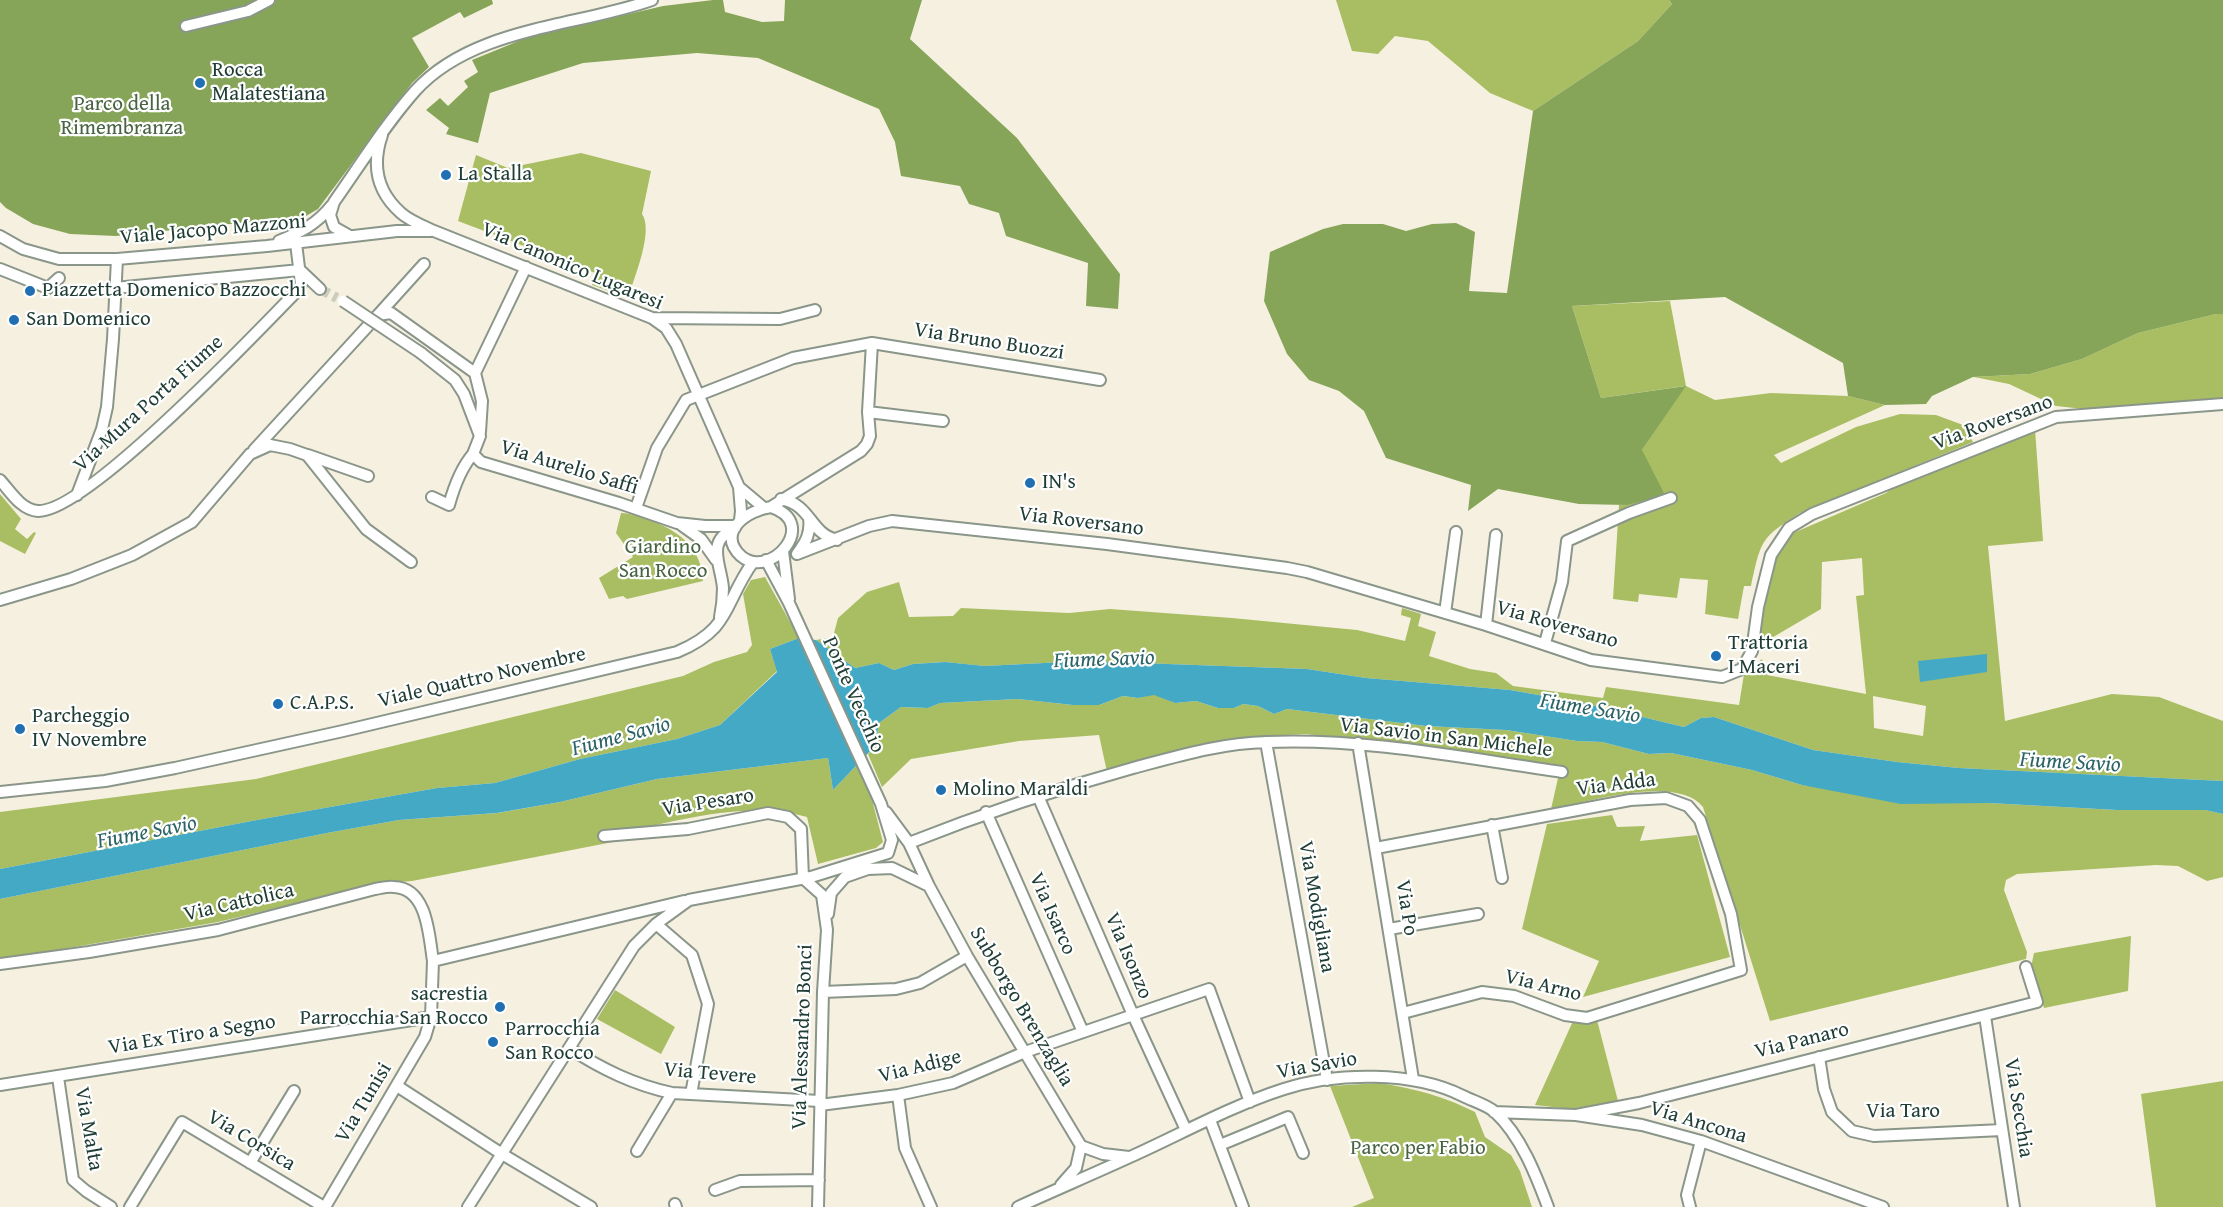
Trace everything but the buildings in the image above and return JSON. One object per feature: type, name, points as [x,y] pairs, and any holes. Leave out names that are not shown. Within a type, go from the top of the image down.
[{"type":"street","points":[[186,26],[248,11],[269,0]]},
{"type":"street","points":[[267,246],[307,229],[324,214],[416,90],[434,74],[474,50],[541,28],[652,0]]},
{"type":"street","points":[[382,135],[375,162],[388,199],[401,213],[434,231]]},
{"type":"street","points":[[334,202],[330,215],[331,222],[336,229],[350,236]]},
{"type":"street","name":"Viale Jacopo Mazzoni","points":[[0,236],[23,249],[59,259],[117,259],[267,246],[397,231],[434,231]]},
{"type":"street","name":"Via Canonico Lugaresi","points":[[434,231],[652,318],[672,336],[739,487]]},
{"type":"street","points":[[296,243],[300,270],[320,289]]},
{"type":"street","points":[[77,495],[102,429],[107,407],[117,259]]},
{"type":"street","points":[[0,600],[70,579],[132,555],[192,522],[250,454],[423,264]]},
{"type":"street","points":[[480,436],[482,401],[475,373],[526,267]]},
{"type":"street","points":[[0,269],[48,288],[59,278]]},
{"type":"street","points":[[115,288],[300,270]]},
{"type":"street","name":"Via Mura Porta Fiume","points":[[0,480],[22,505],[35,511],[48,510],[77,495],[112,470],[168,420],[252,337],[298,290],[301,284],[300,270]]},
{"type":"street","name":"Via Aurelio Saffi","points":[[340,300],[420,352],[455,380],[464,394],[480,436],[473,454],[481,462],[636,508],[677,523],[705,526],[737,525]]},
{"type":"street","points":[[652,318],[780,319],[815,310]]},
{"type":"street","points":[[378,315],[391,313],[475,373]]},
{"type":"street","points":[[716,560],[719,541],[723,535],[753,511],[768,507],[861,451],[867,444],[870,436],[868,412],[872,343]]},
{"type":"street","name":"Via Bruno Buozzi","points":[[636,508],[657,448],[686,400],[793,358],[872,343],[1101,380]]},
{"type":"street","name":"Via Roversano","points":[[797,554],[869,526],[892,521],[1107,544],[1307,572],[1545,643],[1591,660],[1722,677],[1742,669],[1752,651],[1758,607],[1771,555],[1789,528],[1812,514],[2056,417],[2223,404]]},
{"type":"street","points":[[868,412],[943,421]]},
{"type":"street","points":[[250,454],[270,445],[290,448],[368,476]]},
{"type":"street","points":[[307,454],[366,529],[411,562]]},
{"type":"street","points":[[432,497],[449,505],[466,462],[473,454]]},
{"type":"street","points":[[739,487],[768,507],[784,513],[791,526],[792,534],[785,549],[766,560],[753,562],[745,559],[735,550],[732,538],[741,511],[739,487]]},
{"type":"street","points":[[1545,643],[1562,582],[1567,541],[1629,513],[1671,498]]},
{"type":"street","points":[[781,499],[796,503],[824,534],[837,540]]},
{"type":"street","points":[[785,549],[797,554],[807,541],[810,531],[809,518]]},
{"type":"street","points":[[677,523],[700,539],[716,560],[721,574],[723,599],[718,626]]},
{"type":"street","points":[[1446,614],[1456,532]]},
{"type":"street","points":[[1485,625],[1497,535]]},
{"type":"street","name":"Ponte Vecchio","points":[[785,549],[789,603]]},
{"type":"street","name":"Ponte Vecchio","points":[[766,560],[789,603],[880,804]]},
{"type":"street","name":"Viale Quattro Novembre","points":[[0,792],[128,776],[343,731],[677,652],[703,640],[718,626],[744,574],[753,562]]},
{"type":"street","points":[[721,574],[726,578],[744,574]]},
{"type":"street","name":"Via Savio in San Michele","points":[[909,843],[986,812],[1206,748],[1266,742],[1358,743],[1562,772]]},
{"type":"street","name":"Via Modigliana","points":[[1266,742],[1327,1080]]},
{"type":"street","name":"Via Po","points":[[1358,743],[1413,1079]]},
{"type":"street","name":"Via Isonzo","points":[[1038,796],[1133,1015],[1186,1130]]},
{"type":"street","name":"Via Adda","points":[[1376,848],[1630,800],[1666,798],[1688,806],[1700,820],[1731,914],[1741,970]]},
{"type":"street","points":[[880,804],[909,843],[929,886]]},
{"type":"street","points":[[431,1017],[433,961],[689,900],[803,878],[888,853],[892,840],[880,804]]},
{"type":"street","name":"Via Isarco","points":[[986,812],[1083,1032]]},
{"type":"street","name":"Via Pesaro","points":[[604,836],[688,829],[768,813],[788,817],[801,829],[803,878]]},
{"type":"street","points":[[1492,825],[1502,878]]},
{"type":"street","points":[[803,878],[822,895],[840,868]]},
{"type":"street","points":[[827,930],[831,893],[845,877],[868,868],[892,868],[929,886]]},
{"type":"street","name":"Via Cattolica","points":[[0,964],[218,930],[375,889],[395,886],[408,891],[420,903],[426,919],[433,961]]},
{"type":"street","name":"Subborgo Brenzaglia","points":[[929,886],[967,956],[1081,1146]]},
{"type":"street","name":"Via Alessandro Bonci","points":[[818,1207],[823,992],[827,930],[822,895]]},
{"type":"street","points":[[468,1207],[634,946],[656,924],[689,900]]},
{"type":"street","points":[[1389,929],[1478,914]]},
{"type":"street","points":[[656,924],[692,955],[708,1004],[691,1095]]},
{"type":"street","points":[[823,992],[896,989],[920,983],[967,956]]},
{"type":"street","name":"Via Panaro","points":[[1576,1115],[1639,1103],[2037,1002],[2026,967]]},
{"type":"street","name":"Via Arno","points":[[1403,1013],[1482,992],[1514,996],[1565,1015],[1587,1018],[1741,970]]},
{"type":"street","name":"Via Adige","points":[[820,1103],[898,1095],[952,1083],[1025,1052],[1209,989],[1250,1102]]},
{"type":"street","name":"Via Secchia","points":[[1985,1016],[2014,1207]]},
{"type":"street","name":"Via Ex Tiro a Segno","points":[[0,1085],[431,1017]]},
{"type":"street","name":"Via Tunisi","points":[[324,1207],[425,1037],[431,1017]]},
{"type":"street","name":"Via Tevere","points":[[569,1048],[607,1071],[649,1088],[691,1095],[820,1103]]},
{"type":"street","name":"Via Taro","points":[[1819,1057],[1824,1089],[1832,1113],[1852,1131],[1874,1136],[2002,1130]]},
{"type":"street","name":"Via Malta","points":[[58,1077],[73,1180],[111,1207]]},
{"type":"street","name":"Via Savio","points":[[1018,1207],[1186,1130],[1286,1088],[1327,1080],[1369,1077],[1413,1079],[1453,1091],[1494,1112],[1518,1141],[1539,1181],[1548,1207]]},
{"type":"street","points":[[397,1086],[502,1154],[591,1207]]},
{"type":"street","points":[[250,1163],[294,1091]]},
{"type":"street","points":[[637,1151],[672,1093]]},
{"type":"street","points":[[898,1095],[905,1148],[931,1207]]},
{"type":"street","name":"Via Ancona","points":[[1494,1112],[1576,1115],[1642,1125],[1701,1141],[1883,1207]]},
{"type":"street","points":[[1220,1145],[1288,1117],[1303,1153]]},
{"type":"street","points":[[1210,1120],[1243,1207]]},
{"type":"street","name":"Via Corsica","points":[[130,1207],[182,1122],[324,1207]]},
{"type":"street","points":[[1690,1207],[1687,1195],[1701,1141]]},
{"type":"street","points":[[1059,1188],[1076,1168],[1081,1146],[1103,1154],[1131,1157]]},
{"type":"street","points":[[715,1190],[740,1181],[819,1180]]},
{"type":"green space","name":"Parco della Rimembranza","points":[[0,0],[492,0],[493,4],[464,18],[460,12],[412,38],[429,67],[412,83],[318,209],[306,216],[116,236],[70,234],[33,224],[0,202]]},
{"type":"green space","points":[[723,0],[725,12],[762,22],[784,21],[785,0],[922,0],[910,39],[1017,138],[1120,274],[1118,309],[1086,306],[1088,263],[1006,236],[999,213],[969,204],[960,186],[901,176],[895,142],[879,109],[758,58],[697,53],[583,63],[490,93],[478,143],[446,134],[449,128],[426,110],[440,98],[448,106],[468,87],[464,81],[478,72],[472,60],[526,38],[663,6]]},
{"type":"green space","points":[[1336,0],[1669,0],[1672,4],[1638,41],[1533,111],[1490,93],[1428,41],[1395,36],[1378,54],[1352,51]]},
{"type":"green space","points":[[1669,0],[2223,0],[2223,314],[2138,333],[2082,359],[2030,374],[1973,377],[1932,396],[1926,404],[1885,405],[1848,396],[1843,363],[1725,297],[1572,306],[1601,398],[1686,386],[1642,450],[1665,495],[1627,505],[1579,504],[1498,489],[1468,511],[1471,485],[1386,458],[1364,411],[1339,391],[1309,380],[1287,354],[1264,301],[1270,252],[1323,229],[1343,224],[1383,224],[1406,231],[1432,224],[1456,223],[1475,232],[1469,291],[1507,293],[1533,111],[1638,41],[1672,4]]},
{"type":"green space","points":[[581,153],[651,171],[642,214],[646,231],[644,243],[628,298],[592,285],[595,273],[458,221],[476,155],[508,168]]},
{"type":"green space","points":[[1670,301],[1686,386],[1715,400],[1771,393],[1848,396],[1885,405],[1774,455],[1781,463],[1856,427],[1900,414],[1936,415],[1963,425],[1973,442],[1800,513],[1777,529],[1764,542],[1760,550],[1751,586],[1744,586],[1738,619],[1705,614],[1708,580],[1680,578],[1677,598],[1639,594],[1638,602],[1613,599],[1619,505],[1627,505],[1642,450],[1685,386],[1601,398],[1572,306]]},
{"type":"green space","points":[[2223,314],[2223,399],[2084,409],[2056,406],[2009,384],[1974,377],[2030,374],[2082,359],[2138,333]]},
{"type":"green space","points":[[2035,429],[2043,541],[1988,546],[2005,721],[2112,694],[2159,697],[2223,721],[2223,781],[1959,768],[1897,762],[1813,750],[1714,717],[1701,718],[1684,727],[1584,703],[1510,690],[1366,678],[1307,669],[1084,661],[985,666],[944,662],[913,664],[894,670],[879,663],[855,668],[816,640],[833,637],[838,618],[867,592],[899,582],[909,617],[953,616],[961,608],[1069,613],[1110,609],[1357,630],[1405,641],[1411,618],[1401,615],[1402,608],[1421,614],[1418,626],[1436,632],[1429,656],[1470,669],[1496,673],[1513,686],[1603,698],[1606,687],[1739,705],[1744,674],[1762,659],[1767,675],[1866,694],[1856,596],[1864,595],[1862,558],[1822,562],[1821,609],[1758,646],[1762,606],[1774,555],[1791,534],[1886,493],[1894,487]],"holes":[[[1873,696],[1926,706],[1923,736],[1874,728]]]},
{"type":"green space","points":[[0,494],[21,519],[15,529],[27,539],[34,532],[36,533],[25,554],[0,541]]},
{"type":"green space","name":"Giardino San Rocco","points":[[621,513],[632,514],[660,524],[679,535],[698,559],[703,581],[627,599],[623,596],[609,599],[599,578],[633,557],[616,533]]},
{"type":"green space","points":[[765,577],[799,638],[770,649],[777,671],[720,725],[677,739],[580,759],[495,783],[437,788],[0,869],[0,812],[256,779],[683,676],[714,662],[747,652],[752,645],[743,594],[751,580]]},
{"type":"green space","points":[[1154,694],[1175,703],[1196,701],[1218,708],[1234,708],[1243,704],[1258,706],[1274,714],[1287,709],[1426,726],[1506,730],[1577,741],[1602,742],[1649,754],[1671,753],[1752,770],[1802,785],[1989,803],[2117,810],[2205,810],[2223,814],[2223,877],[2207,881],[2178,866],[2156,865],[2017,874],[2006,880],[2004,890],[2027,952],[2026,959],[1770,1021],[1703,807],[1690,797],[1673,792],[1653,791],[1608,797],[1551,809],[1561,765],[1306,734],[1267,736],[1206,744],[1107,772],[1099,735],[1019,741],[911,759],[882,787],[868,754],[875,746],[879,723],[901,707],[928,708],[940,703],[1018,699],[1073,705],[1099,705],[1123,696],[1138,698]]},
{"type":"green space","points":[[828,758],[833,790],[857,765],[870,792],[883,842],[876,848],[818,864],[807,817],[759,810],[710,814],[612,835],[613,842],[412,881],[376,884],[218,922],[0,960],[0,899],[399,820],[498,813],[560,802],[657,779]]},
{"type":"green space","points":[[1612,815],[1617,827],[1645,826],[1640,841],[1697,835],[1730,957],[1583,997],[1599,961],[1522,929],[1547,824]]},
{"type":"green space","points":[[2131,936],[2128,991],[2044,1008],[2031,967],[2034,953]]},
{"type":"green space","points":[[615,990],[675,1027],[661,1054],[597,1019]]},
{"type":"green space","points":[[1597,1020],[1618,1101],[1570,1109],[1535,1105],[1573,1021]]},
{"type":"green space","points":[[2223,1081],[2223,1207],[2156,1207],[2141,1094]]},
{"type":"green space","name":"Parco per Fabio","points":[[1380,1083],[1429,1094],[1475,1112],[1485,1137],[1511,1155],[1520,1171],[1532,1207],[1352,1207],[1374,1198],[1330,1086]]},
{"type":"water","name":"Fiume Savio","points":[[799,638],[816,640],[855,668],[879,663],[894,670],[913,664],[945,662],[985,666],[1084,661],[1307,669],[1366,678],[1510,690],[1584,703],[1684,727],[1701,718],[1714,717],[1813,750],[1897,762],[1959,768],[2223,781],[2223,814],[2205,810],[2117,810],[1989,803],[1901,804],[1802,785],[1752,770],[1671,753],[1649,754],[1602,742],[1577,741],[1506,730],[1426,726],[1287,709],[1274,714],[1258,706],[1243,704],[1234,708],[1218,708],[1196,701],[1175,703],[1154,695],[1138,698],[1123,696],[1099,705],[1073,705],[1018,699],[940,703],[928,708],[901,707],[879,723],[875,746],[833,790],[828,758],[657,779],[560,802],[497,813],[399,820],[327,833],[0,899],[0,869],[437,788],[495,783],[580,759],[677,739],[720,725],[777,672],[770,649]]},
{"type":"water","points":[[1987,654],[1987,672],[1920,682],[1918,661]]},
{"type":"tunnel","points":[[320,289],[337,298]]},
{"type":"place","name":"Rocca Malatestiana","points":[[200,83]]},
{"type":"place","name":"La Stalla","points":[[446,175]]},
{"type":"place","name":"Piazzetta Domenico Bazzocchi","points":[[30,291]]},
{"type":"place","name":"San Domenico","points":[[14,320]]},
{"type":"place","name":"IN's","points":[[1030,483]]},
{"type":"place","name":"Trattoria I Maceri","points":[[1716,656]]},
{"type":"place","name":"C.A.P.S.","points":[[278,704]]},
{"type":"place","name":"Parcheggio IV Novembre","points":[[20,729]]},
{"type":"place","name":"Molino Maraldi","points":[[941,790]]},
{"type":"place","name":"sacrestia Parrocchia San Rocco","points":[[500,1007]]},
{"type":"place","name":"Parrocchia San Rocco","points":[[493,1042]]}]
